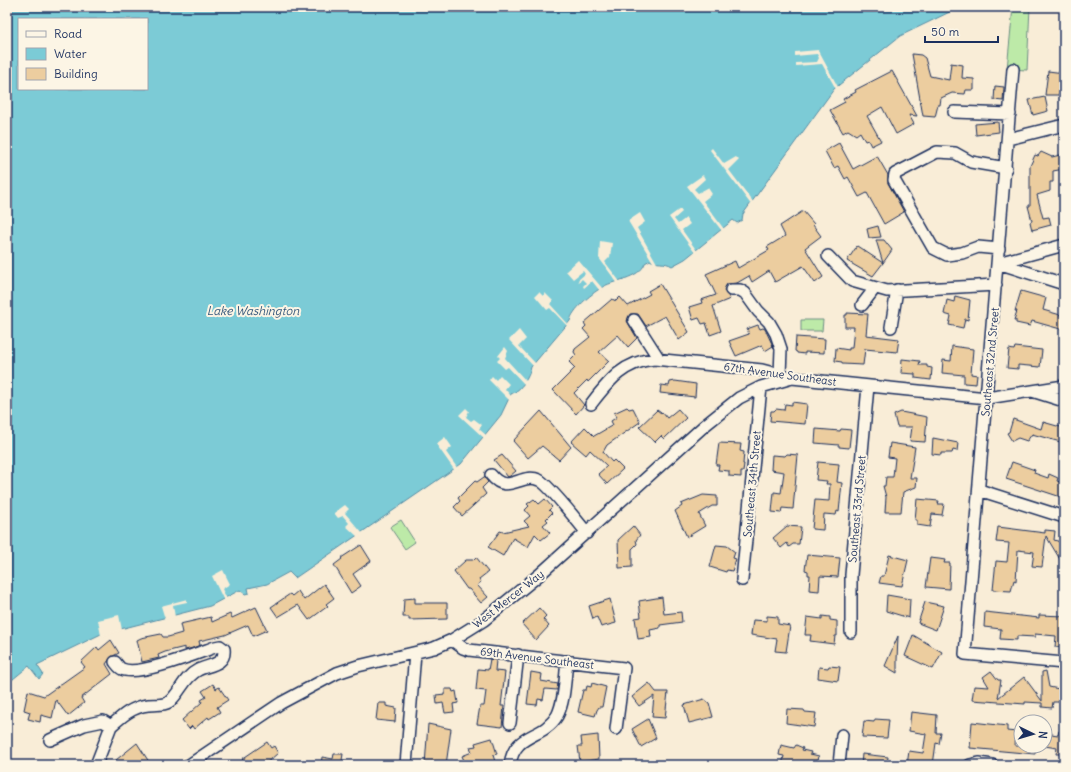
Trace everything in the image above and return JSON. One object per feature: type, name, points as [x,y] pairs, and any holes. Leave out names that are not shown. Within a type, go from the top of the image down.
[{"type":"street","name":"Southeast 32nd Street","points":[[1014,69],[965,654],[1064,663]]},
{"type":"street","points":[[954,112],[1010,114]]},
{"type":"street","points":[[1008,140],[1064,125]]},
{"type":"street","points":[[999,249],[978,247],[962,253],[947,255],[933,248],[894,180],[895,174],[937,152],[955,153],[971,162],[1006,168]]},
{"type":"street","points":[[998,263],[1064,245]]},
{"type":"street","points":[[828,256],[852,281],[886,291],[996,285]]},
{"type":"street","points":[[998,263],[1064,284]]},
{"type":"street","points":[[862,305],[875,288]]},
{"type":"street","points":[[731,290],[740,290],[745,293],[758,311],[769,322],[776,334],[781,349],[780,374]]},
{"type":"street","points":[[891,327],[897,290]]},
{"type":"street","points":[[634,320],[659,360]]},
{"type":"street","name":"67th Avenue Southeast","points":[[591,404],[612,378],[640,360],[659,360],[762,370],[792,378],[987,398]]},
{"type":"street","name":"West Mercer Way","points":[[189,765],[281,703],[337,673],[358,666],[415,653],[452,640],[484,620],[587,532],[704,426],[739,398],[761,387],[792,378]]},
{"type":"street","name":"Southeast 33rd Street","points":[[851,632],[851,575],[868,386]]},
{"type":"street","points":[[987,398],[1028,390],[1064,386]]},
{"type":"street","name":"Southeast 34th Street","points":[[742,580],[761,387]]},
{"type":"street","points":[[1028,390],[1064,402]]},
{"type":"street","points":[[491,475],[501,484],[531,478],[542,482],[587,532]]},
{"type":"street","points":[[979,490],[1064,517]]},
{"type":"street","name":"69th Avenue Southeast","points":[[452,640],[469,650],[624,668],[616,729]]},
{"type":"street","points":[[96,765],[111,726],[131,710],[147,705],[169,702],[189,676],[198,670],[217,664],[223,658],[224,649],[220,646],[175,662],[136,670],[122,669],[115,662]]},
{"type":"street","points":[[406,765],[415,653]]},
{"type":"street","points":[[510,723],[518,655]]},
{"type":"street","points":[[510,765],[512,754],[519,743],[547,727],[558,714],[561,704],[567,661]]},
{"type":"street","points":[[50,740],[84,726],[103,721],[111,726]]},
{"type":"street","points":[[839,765],[842,735]]},
{"type":"street","points":[[970,765],[978,763],[992,765]]},
{"type":"green space","points":[[1013,7],[1030,7],[1027,70],[1007,69]]},
{"type":"green space","points":[[801,320],[823,320],[822,331],[801,331]]},
{"type":"green space","points":[[401,520],[415,542],[405,549],[390,527]]},
{"type":"water","name":"Lake Washington","points":[[7,7],[960,7],[900,36],[834,89],[743,214],[742,220],[737,223],[733,220],[685,259],[672,266],[650,260],[645,263],[638,273],[606,285],[587,298],[578,307],[570,321],[531,367],[521,387],[511,394],[501,415],[461,464],[295,578],[289,572],[267,584],[248,588],[249,593],[245,594],[240,590],[210,606],[101,634],[37,665],[43,674],[39,679],[29,666],[7,684]]},
{"type":"pier","points":[[818,50],[838,87],[836,89],[822,64],[796,66],[796,63],[817,62],[819,58],[817,54],[795,56],[795,52]]},
{"type":"pier","points":[[712,148],[724,164],[736,157],[739,160],[729,170],[754,203],[752,206],[710,150]]},
{"type":"pier","points":[[703,175],[705,179],[694,189],[698,193],[711,186],[708,188],[712,194],[703,201],[724,229],[722,231],[687,186]]},
{"type":"pier","points":[[680,209],[682,212],[674,219],[678,224],[686,218],[690,224],[682,230],[697,251],[695,253],[669,217]]},
{"type":"pier","points":[[640,213],[645,222],[637,228],[658,265],[654,264],[628,221]]},
{"type":"pier","points":[[600,241],[612,243],[610,257],[605,262],[621,283],[618,284],[599,258]]},
{"type":"pier","points":[[578,260],[603,289],[600,291],[592,281],[584,288],[583,286],[586,283],[582,279],[579,282],[578,280],[585,274],[583,271],[573,279],[566,271]]},
{"type":"pier","points":[[539,292],[543,296],[545,293],[553,301],[550,304],[569,325],[568,327],[550,308],[547,310],[535,296]]},
{"type":"pier","points":[[519,330],[526,339],[519,346],[536,364],[534,367],[509,340]]},
{"type":"pier","points":[[505,347],[508,351],[505,358],[527,382],[525,385],[508,367],[505,369],[497,361],[500,358],[498,356]]},
{"type":"pier","points":[[500,375],[509,384],[505,389],[512,397],[510,401],[489,380],[492,376],[496,380]]},
{"type":"pier","points":[[466,408],[469,411],[466,417],[471,421],[474,419],[482,425],[479,429],[486,435],[484,438],[459,415]]},
{"type":"pier","points":[[445,437],[452,447],[446,452],[458,469],[455,471],[436,444]]},
{"type":"pier","points":[[345,505],[349,509],[345,513],[363,534],[358,537],[346,526],[349,523],[343,516],[338,518],[334,513]]},
{"type":"pier","points":[[223,570],[230,584],[222,589],[227,599],[224,601],[212,576]]},
{"type":"pier","points":[[187,599],[187,602],[173,605],[175,617],[165,619],[161,606]]},
{"type":"pier","points":[[119,615],[122,630],[101,636],[98,620]]},
{"type":"building","points":[[912,54],[921,55],[925,58],[930,76],[949,80],[951,63],[963,65],[962,78],[974,79],[974,90],[966,90],[965,94],[952,93],[941,98],[935,117],[923,116]]},
{"type":"building","points":[[892,71],[917,116],[909,115],[914,124],[896,134],[882,107],[867,116],[881,141],[871,146],[868,140],[865,141],[860,132],[856,135],[848,130],[843,133],[830,110],[845,102],[843,99],[856,92],[855,90]]},
{"type":"building","points":[[1048,71],[1064,73],[1064,95],[1045,95]]},
{"type":"building","points":[[995,86],[1004,87],[1003,101],[994,100]]},
{"type":"building","points":[[1045,97],[1048,111],[1033,115],[1029,100]]},
{"type":"building","points":[[998,122],[999,132],[976,135],[975,124]]},
{"type":"building","points":[[839,143],[853,169],[877,156],[888,175],[888,183],[904,212],[884,224],[867,193],[859,197],[848,177],[845,179],[838,166],[834,168],[825,151]]},
{"type":"building","points":[[1041,152],[1052,157],[1064,154],[1064,169],[1053,171],[1053,182],[1050,182],[1050,191],[1037,195],[1043,218],[1049,217],[1051,225],[1032,230],[1030,222],[1032,221],[1028,206],[1030,206],[1030,166],[1035,155],[1038,156]]},
{"type":"building","points":[[803,211],[814,224],[813,225],[821,236],[805,248],[823,277],[815,283],[803,266],[775,282],[769,271],[752,282],[749,276],[737,283],[727,284],[724,290],[730,299],[713,306],[721,331],[710,335],[706,323],[702,324],[699,318],[693,320],[689,307],[702,303],[701,300],[716,295],[706,274],[735,261],[738,268],[769,250],[767,247],[785,236],[780,226]]},
{"type":"building","points":[[878,226],[881,237],[869,238],[867,229]]},
{"type":"building","points":[[876,240],[884,240],[892,250],[883,263]]},
{"type":"building","points":[[857,246],[883,263],[873,276],[847,261]]},
{"type":"building","points":[[660,284],[689,332],[679,340],[665,316],[646,326],[638,314],[630,314],[627,321],[637,338],[628,347],[618,335],[599,352],[609,361],[588,382],[587,380],[574,393],[584,405],[576,414],[553,390],[575,368],[569,362],[576,355],[574,352],[575,349],[590,337],[583,329],[586,326],[584,323],[612,299],[616,301],[620,297],[628,306],[650,294],[648,291]]},
{"type":"building","points":[[1021,291],[1046,298],[1043,310],[1064,316],[1064,330],[1032,321],[1030,326],[1016,323],[1016,320],[1014,320],[1017,311],[1015,311]]},
{"type":"building","points":[[955,296],[970,300],[968,320],[965,319],[963,328],[949,325],[951,316],[944,314],[947,300],[954,302]]},
{"type":"building","points":[[847,313],[868,314],[866,335],[899,339],[897,352],[865,349],[863,365],[842,364],[842,362],[835,361],[836,348],[849,350],[849,348],[852,348],[854,327],[845,327],[845,315],[847,315]]},
{"type":"building","points":[[758,325],[760,329],[765,329],[773,346],[765,351],[762,345],[736,356],[729,341],[749,334],[747,329]]},
{"type":"building","points":[[796,337],[825,339],[824,353],[797,353],[795,351]]},
{"type":"building","points":[[952,346],[973,349],[971,374],[977,375],[976,384],[964,383],[964,375],[942,373],[943,360],[951,361]]},
{"type":"building","points":[[1015,347],[1042,350],[1040,367],[1018,365],[1018,369],[1007,368],[1009,349],[1014,350]]},
{"type":"building","points":[[902,359],[920,361],[919,365],[927,365],[927,367],[932,368],[931,380],[915,378],[915,374],[901,373]]},
{"type":"building","points":[[675,381],[696,384],[695,397],[660,393],[661,385],[669,386],[670,382]]},
{"type":"building","points":[[792,402],[807,404],[805,424],[770,421],[771,411],[776,409],[784,410],[785,404],[792,405]]},
{"type":"building","points":[[627,407],[629,409],[633,408],[640,422],[607,445],[603,452],[612,462],[614,460],[623,469],[607,484],[598,474],[607,466],[590,450],[586,455],[571,442],[585,427],[594,436],[613,425],[611,421],[617,417],[614,413]]},
{"type":"building","points":[[678,409],[686,418],[664,439],[661,436],[655,442],[639,427],[657,410],[661,413],[662,412],[667,418]]},
{"type":"building","points":[[541,411],[571,447],[559,460],[542,446],[528,458],[513,441]]},
{"type":"building","points":[[901,412],[927,417],[925,442],[910,441],[912,427],[897,427],[894,415]]},
{"type":"building","points":[[1013,419],[1041,429],[1043,422],[1064,428],[1064,443],[1032,434],[1027,441],[1018,438],[1012,441],[1007,433],[1009,432]]},
{"type":"building","points":[[816,429],[840,431],[841,429],[851,430],[849,448],[839,447],[839,445],[815,443]]},
{"type":"building","points":[[933,438],[958,443],[957,451],[953,450],[952,453],[941,453],[941,455],[932,454]]},
{"type":"building","points":[[719,443],[741,444],[740,451],[744,452],[744,464],[741,477],[729,476],[729,471],[718,470],[719,465],[716,465]]},
{"type":"building","points":[[890,443],[915,447],[910,478],[917,478],[916,487],[903,492],[901,512],[885,512],[886,497],[883,486],[885,486],[886,477],[893,477],[895,458],[888,457]]},
{"type":"building","points":[[787,454],[798,455],[793,509],[782,508],[781,513],[772,512],[774,492],[781,493],[784,472],[771,470],[772,455],[785,456]]},
{"type":"building","points":[[502,455],[516,471],[508,477],[494,460]]},
{"type":"building","points":[[818,462],[839,464],[837,482],[842,483],[839,512],[837,511],[836,515],[824,514],[823,530],[812,529],[815,500],[829,501],[830,484],[826,484],[827,481],[816,480]]},
{"type":"building","points":[[1012,462],[1035,470],[1034,473],[1048,478],[1049,474],[1058,478],[1057,481],[1064,483],[1064,498],[1006,479]]},
{"type":"building","points":[[484,477],[488,482],[482,488],[486,494],[462,516],[454,507],[460,501],[458,498],[475,481],[477,482]]},
{"type":"building","points":[[703,495],[717,496],[717,506],[712,506],[699,514],[705,526],[687,537],[675,511],[682,506],[681,504]]},
{"type":"building","points":[[534,499],[539,504],[545,499],[552,507],[549,510],[552,513],[546,519],[548,521],[543,525],[550,533],[541,540],[535,534],[528,547],[513,538],[503,556],[488,547],[500,531],[503,532],[529,526],[524,521],[530,516],[525,510],[529,506],[527,504]]},
{"type":"building","points":[[917,499],[939,501],[938,504],[944,504],[942,515],[932,514],[930,527],[917,525],[917,520],[915,520]]},
{"type":"building","points":[[633,526],[640,535],[636,540],[637,544],[632,549],[632,567],[619,568],[618,540]]},
{"type":"building","points":[[787,526],[801,527],[799,544],[793,544],[789,547],[787,543],[781,548],[773,538]]},
{"type":"building","points":[[998,527],[1045,533],[1045,530],[1055,531],[1054,540],[1064,543],[1064,566],[1046,536],[1042,567],[1032,566],[1034,552],[1018,550],[1016,581],[1014,580],[1011,591],[993,590],[996,561],[1007,562],[1009,543],[996,542]]},
{"type":"building","points":[[361,545],[371,561],[353,574],[361,586],[351,593],[334,565],[342,559],[341,558]]},
{"type":"building","points":[[716,545],[727,546],[735,552],[733,558],[736,559],[732,571],[727,570],[726,572],[710,567]]},
{"type":"building","points":[[807,555],[840,558],[838,577],[820,576],[819,591],[809,590],[810,575],[808,575],[808,571],[805,570]]},
{"type":"building","points":[[889,555],[908,560],[902,586],[879,583],[881,576],[884,576]]},
{"type":"building","points":[[476,557],[488,572],[479,579],[481,582],[477,585],[488,597],[481,603],[469,589],[467,589],[454,571],[466,560],[473,560]]},
{"type":"building","points":[[930,558],[945,560],[944,563],[950,563],[949,589],[926,587]]},
{"type":"building","points":[[324,584],[334,598],[326,604],[328,606],[309,620],[298,605],[278,617],[271,607],[290,594],[292,596],[298,591],[304,600]]},
{"type":"building","points":[[887,595],[910,599],[909,618],[886,611]]},
{"type":"building","points":[[662,597],[664,614],[681,612],[682,622],[660,625],[660,628],[650,630],[651,637],[638,639],[635,618],[641,617],[639,601]]},
{"type":"building","points":[[415,598],[415,603],[447,603],[447,619],[409,620],[409,617],[403,617],[404,599]]},
{"type":"building","points":[[610,599],[616,623],[601,627],[597,617],[593,619],[589,606]]},
{"type":"building","points":[[925,602],[944,606],[936,630],[918,623]]},
{"type":"building","points":[[256,607],[267,630],[253,636],[248,625],[225,635],[199,641],[200,645],[193,648],[185,650],[185,647],[165,652],[158,655],[159,658],[142,662],[137,640],[141,638],[161,634],[163,637],[168,637],[182,633],[180,624],[211,617],[212,622],[230,614],[232,618]]},
{"type":"building","points":[[539,608],[546,616],[543,619],[549,626],[536,640],[522,624]]},
{"type":"building","points":[[985,612],[1039,618],[1039,615],[1064,616],[1064,648],[1055,647],[1056,636],[1035,634],[1035,637],[1017,636],[1017,640],[1000,639],[1001,629],[984,627]]},
{"type":"building","points":[[767,616],[778,617],[778,624],[790,626],[786,652],[775,651],[777,639],[751,635],[753,620],[767,621]]},
{"type":"building","points":[[822,616],[830,617],[830,620],[837,621],[837,636],[835,636],[834,644],[810,641],[811,635],[805,635],[807,617],[822,619]]},
{"type":"building","points":[[913,635],[942,652],[933,669],[905,656]]},
{"type":"building","points":[[898,636],[897,660],[897,673],[885,666]]},
{"type":"building","points":[[111,640],[119,653],[111,657],[106,664],[112,674],[81,698],[84,703],[68,716],[56,700],[52,718],[41,715],[40,722],[28,719],[30,712],[24,710],[28,691],[44,696],[85,667],[81,662],[97,647],[99,650]]},
{"type":"building","points":[[490,659],[496,660],[495,671],[505,672],[501,706],[504,706],[502,727],[477,724],[480,706],[484,706],[486,691],[476,690],[478,669],[488,670]]},
{"type":"building","points":[[829,666],[840,667],[838,681],[818,678],[819,667],[828,668]]},
{"type":"building","points":[[991,671],[998,680],[1001,680],[998,698],[1024,677],[1042,701],[1042,672],[1046,671],[1049,687],[1064,690],[1064,702],[1053,702],[1052,708],[1042,707],[1042,703],[1025,702],[1025,704],[972,700],[974,686],[989,687],[983,677]]},
{"type":"building","points":[[531,672],[542,674],[541,681],[558,684],[557,690],[545,689],[543,700],[538,699],[537,705],[527,704]]},
{"type":"building","points":[[592,683],[606,687],[602,707],[599,707],[595,716],[578,712],[583,690],[586,690],[587,686],[591,687]]},
{"type":"building","points":[[649,683],[656,692],[668,692],[665,718],[652,717],[654,696],[639,706],[632,697]]},
{"type":"building","points":[[213,684],[216,689],[219,687],[228,700],[217,707],[220,712],[209,719],[208,717],[194,729],[192,726],[189,729],[182,720],[202,702],[201,700],[206,697],[202,691]]},
{"type":"building","points":[[445,689],[452,689],[453,692],[456,691],[458,703],[453,704],[454,712],[445,713],[443,703],[437,704],[436,695],[445,694]]},
{"type":"building","points":[[704,699],[709,703],[713,717],[689,723],[684,705]]},
{"type":"building","points":[[378,703],[386,703],[386,706],[396,708],[395,722],[376,720]]},
{"type":"building","points":[[787,709],[804,710],[805,712],[816,713],[814,727],[786,723]]},
{"type":"building","points":[[911,712],[937,715],[936,733],[941,733],[939,744],[936,743],[933,765],[907,765],[909,751],[923,753],[926,734],[909,731]]},
{"type":"building","points":[[648,719],[656,738],[641,747],[632,729]]},
{"type":"building","points":[[875,719],[889,720],[887,738],[862,737],[864,721],[874,722]]},
{"type":"building","points":[[972,722],[1007,726],[1007,731],[1013,732],[1013,752],[970,748]]},
{"type":"building","points":[[428,724],[451,729],[446,765],[425,765]]},
{"type":"building","points":[[1059,731],[1064,731],[1064,754],[1056,754],[1057,748],[1053,747],[1053,734],[1058,735]]},
{"type":"building","points":[[598,735],[599,759],[580,762],[578,746],[582,746],[581,737]]},
{"type":"building","points":[[492,738],[497,754],[493,755],[496,765],[482,765],[481,762],[466,765],[462,756],[472,752],[470,747],[476,746],[475,743]]},
{"type":"building","points":[[267,742],[271,748],[274,746],[278,753],[270,760],[263,765],[238,765],[243,760],[242,759]]},
{"type":"building","points":[[137,743],[151,765],[119,765],[116,760]]},
{"type":"building","points":[[781,745],[794,748],[796,745],[803,748],[802,750],[811,752],[810,754],[819,756],[817,765],[799,762],[798,765],[782,765],[784,756],[779,755]]},
{"type":"building","points":[[334,754],[343,754],[342,760],[345,761],[345,765],[321,765],[322,757],[333,759]]},
{"type":"building","points":[[862,754],[888,757],[887,765],[861,765]]}]
